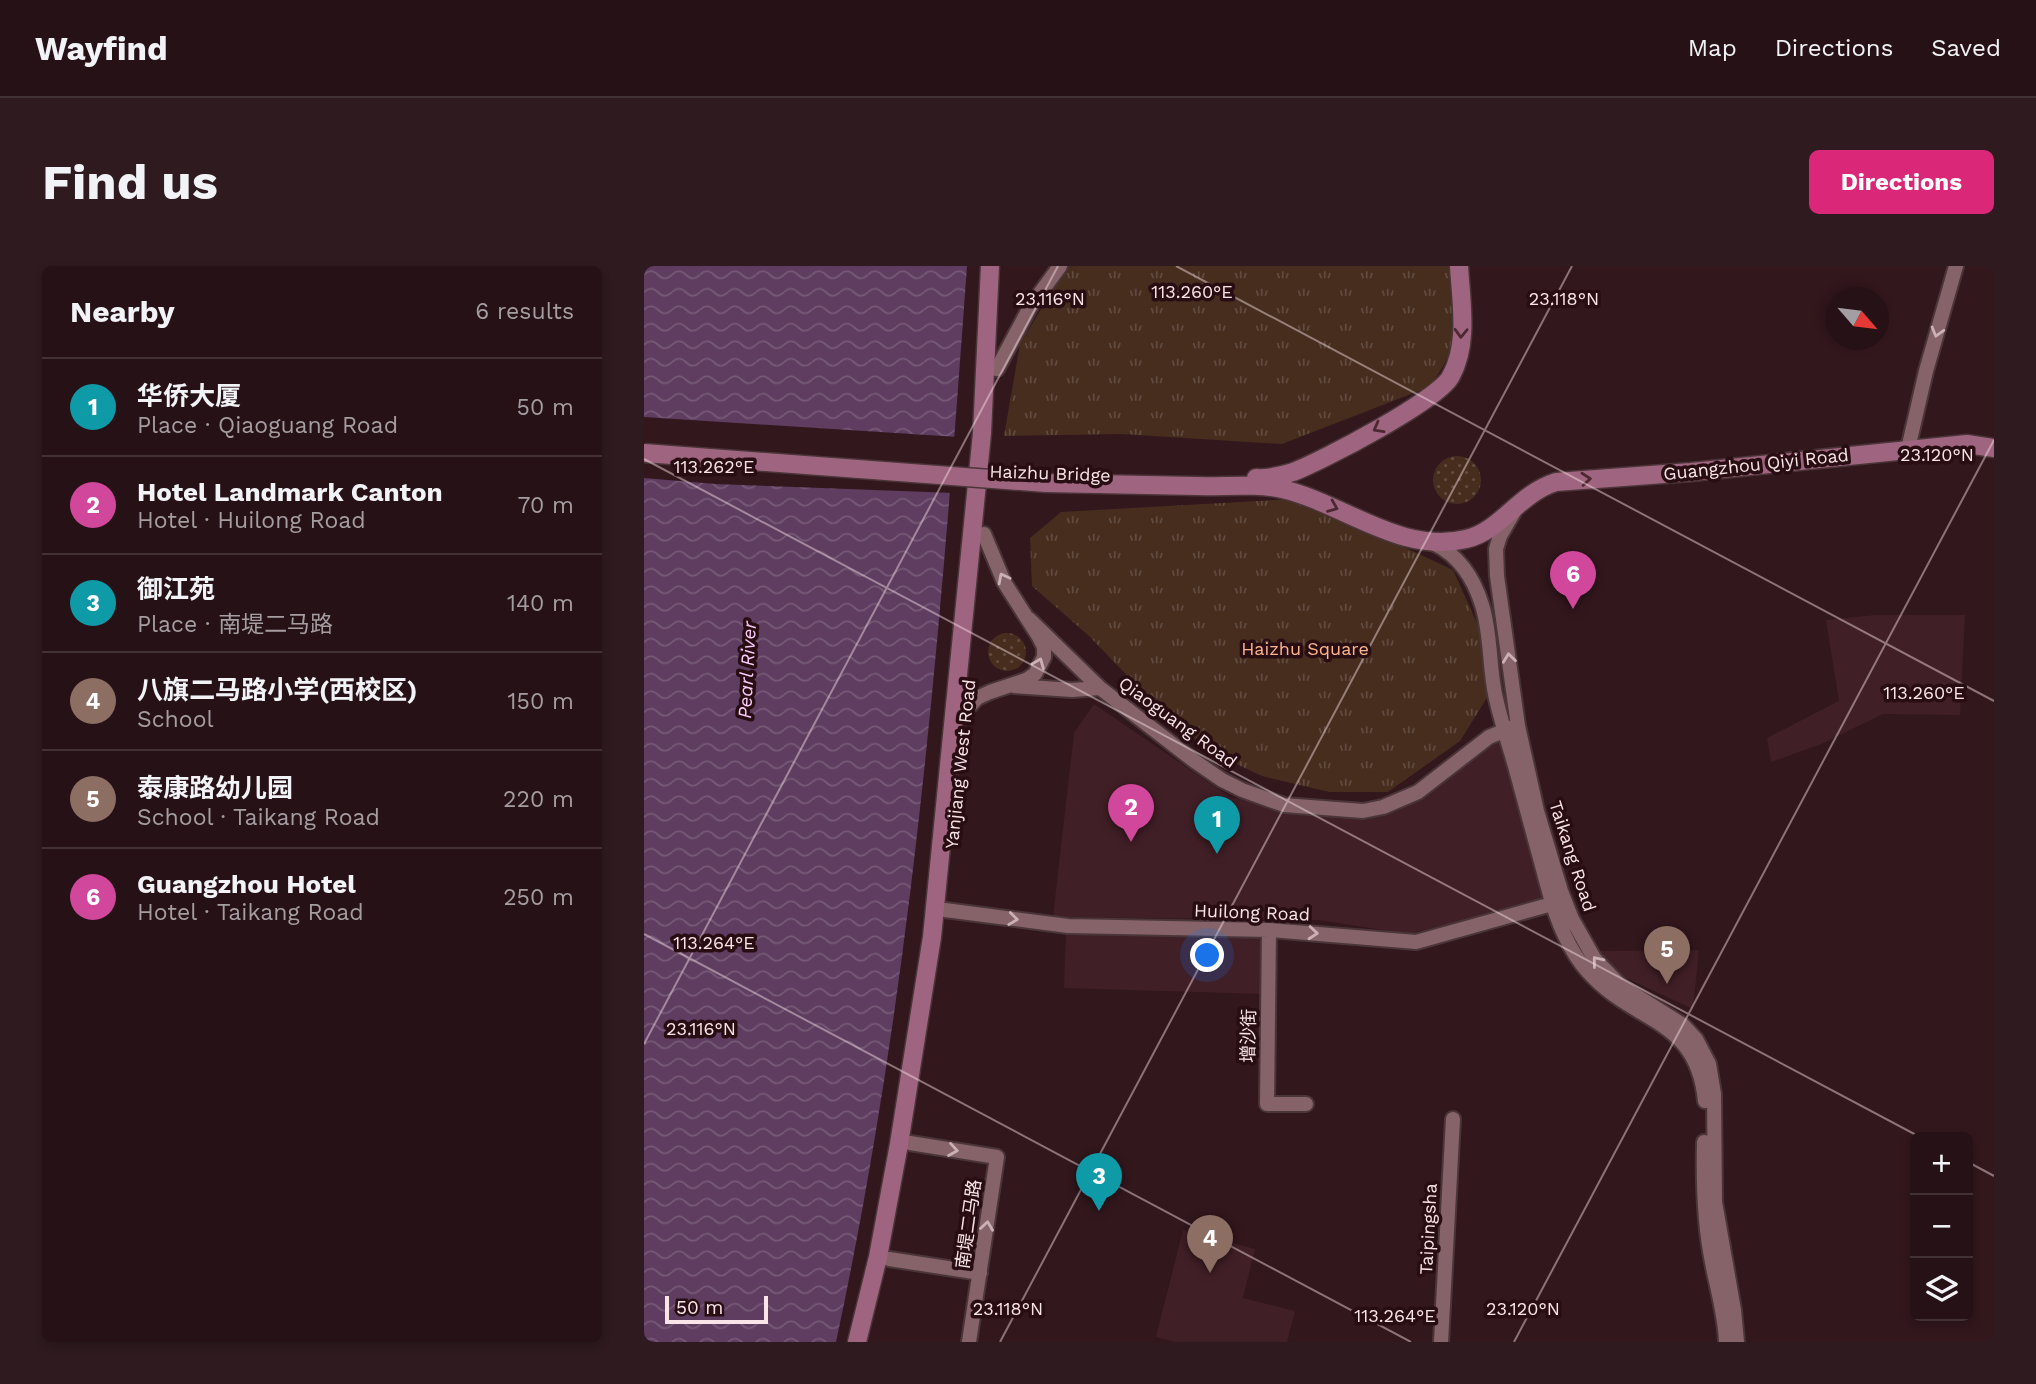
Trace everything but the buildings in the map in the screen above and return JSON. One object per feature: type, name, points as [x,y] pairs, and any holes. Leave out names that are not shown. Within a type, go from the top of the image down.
[{"type":"main road","name":"Yanjiang West Road","points":[[883,1258],[936,900],[982,433],[990,266]]},
{"type":"main road","name":"Yanjiang West Road","points":[[883,1258],[910,1143],[945,910],[984,534],[1002,266]]},
{"type":"main road","name":"Haizhu Bridge","points":[[644,453],[991,480],[1196,482],[1267,478],[1296,471],[1373,431],[1436,393],[1451,377],[1461,345],[1459,266]]},
{"type":"main road","name":"Haizhu Bridge","points":[[644,444],[965,470],[1280,489],[1310,498],[1403,536],[1435,544]]},
{"type":"main road","name":"Guangzhou Qiyi Road","points":[[1435,544],[1468,539],[1487,530],[1539,487],[1581,479],[1690,472],[1967,444],[1994,447]]},
{"type":"main road","points":[[857,1342],[883,1258]]},
{"type":"main road","points":[[869,1342],[883,1258]]},
{"type":"street","points":[[997,369],[1030,307],[1060,266]]},
{"type":"street","points":[[1908,449],[1956,266]]},
{"type":"street","name":"Taikang Road","points":[[1522,499],[1507,523],[1496,549],[1497,576],[1511,728],[1552,904],[1569,942],[1586,970],[1609,992],[1674,1032],[1687,1046],[1699,1067],[1705,1106],[1706,1222],[1726,1342]]},
{"type":"street","points":[[965,711],[977,698],[1035,674],[1044,657],[1044,647],[1004,582],[984,534]]},
{"type":"street","name":"Taikang Road","points":[[1435,544],[1458,559],[1474,585],[1482,607],[1495,695],[1511,728],[1561,891],[1584,943],[1594,958],[1621,986],[1689,1031],[1701,1048],[1711,1071],[1714,1094],[1715,1202],[1737,1342]]},
{"type":"street","points":[[1028,619],[1100,688]]},
{"type":"street","name":"Qiaoguang Road","points":[[1011,686],[1072,690],[1100,688],[1222,780],[1264,799],[1315,809],[1363,811],[1383,807],[1418,792],[1437,780],[1489,737],[1511,728]]},
{"type":"street","name":"Huilong Road","points":[[945,910],[1068,926],[1269,930],[1416,942],[1552,904]]},
{"type":"street","name":"增沙街","points":[[1269,930],[1267,1104],[1306,1104]]},
{"type":"street","name":"Taipingsha","points":[[1441,1342],[1453,1119]]},
{"type":"street","name":"南堤二马路","points":[[910,1143],[997,1157],[970,1342]]},
{"type":"street","points":[[883,1258],[981,1273]]},
{"type":"shaded area","points":[[1876,615],[1965,615],[1960,715],[1883,714],[1819,745],[1771,762],[1767,738],[1839,701],[1826,620]]},
{"type":"shaded area","points":[[1094,704],[1230,797],[1292,810],[1338,814],[1339,819],[1414,801],[1502,739],[1546,899],[1409,934],[1318,920],[1053,917],[1074,733]]},
{"type":"shaded area","points":[[1066,929],[1265,933],[1262,994],[1064,988]]},
{"type":"shaded area","points":[[1699,950],[1693,1009],[1615,973],[1598,951]]},
{"type":"shaded area","points":[[1183,1230],[1255,1249],[1243,1298],[1295,1311],[1287,1342],[1175,1342],[1156,1337]]},
{"type":"green space","points":[[1067,266],[1449,266],[1455,316],[1452,344],[1440,372],[1429,387],[1282,444],[1122,434],[1004,436],[1020,344]]},
{"type":"green space","points":[[1457,456],[1474,463],[1481,480],[1474,497],[1457,504],[1440,497],[1433,480],[1440,463]]},
{"type":"green space","name":"Haizhu Square","points":[[1292,499],[1355,524],[1453,570],[1482,634],[1488,696],[1460,741],[1388,792],[1329,792],[1262,776],[1217,755],[1172,722],[1089,636],[1032,586],[1030,538],[1061,512]]},
{"type":"green space","points":[[1007,633],[1021,638],[1026,652],[1021,666],[1007,671],[993,666],[988,652],[993,638]]},
{"type":"water","name":"Pearl River","points":[[644,266],[967,266],[934,672],[904,941],[885,1075],[836,1342],[644,1342]]},
{"type":"pier","points":[[644,417],[958,437],[954,493],[716,484],[644,478]]},
{"type":"place","name":"Guangzhou Hotel","points":[[1573,609]]},
{"type":"place","name":"Hotel Landmark Canton","points":[[1131,842]]},
{"type":"place","name":"华侨大厦","points":[[1217,854]]},
{"type":"place","name":"泰康路幼儿园","points":[[1667,984]]},
{"type":"place","name":"御江苑","points":[[1099,1211]]},
{"type":"place","name":"八旗二马路小学(西校区)","points":[[1210,1273]]}]
